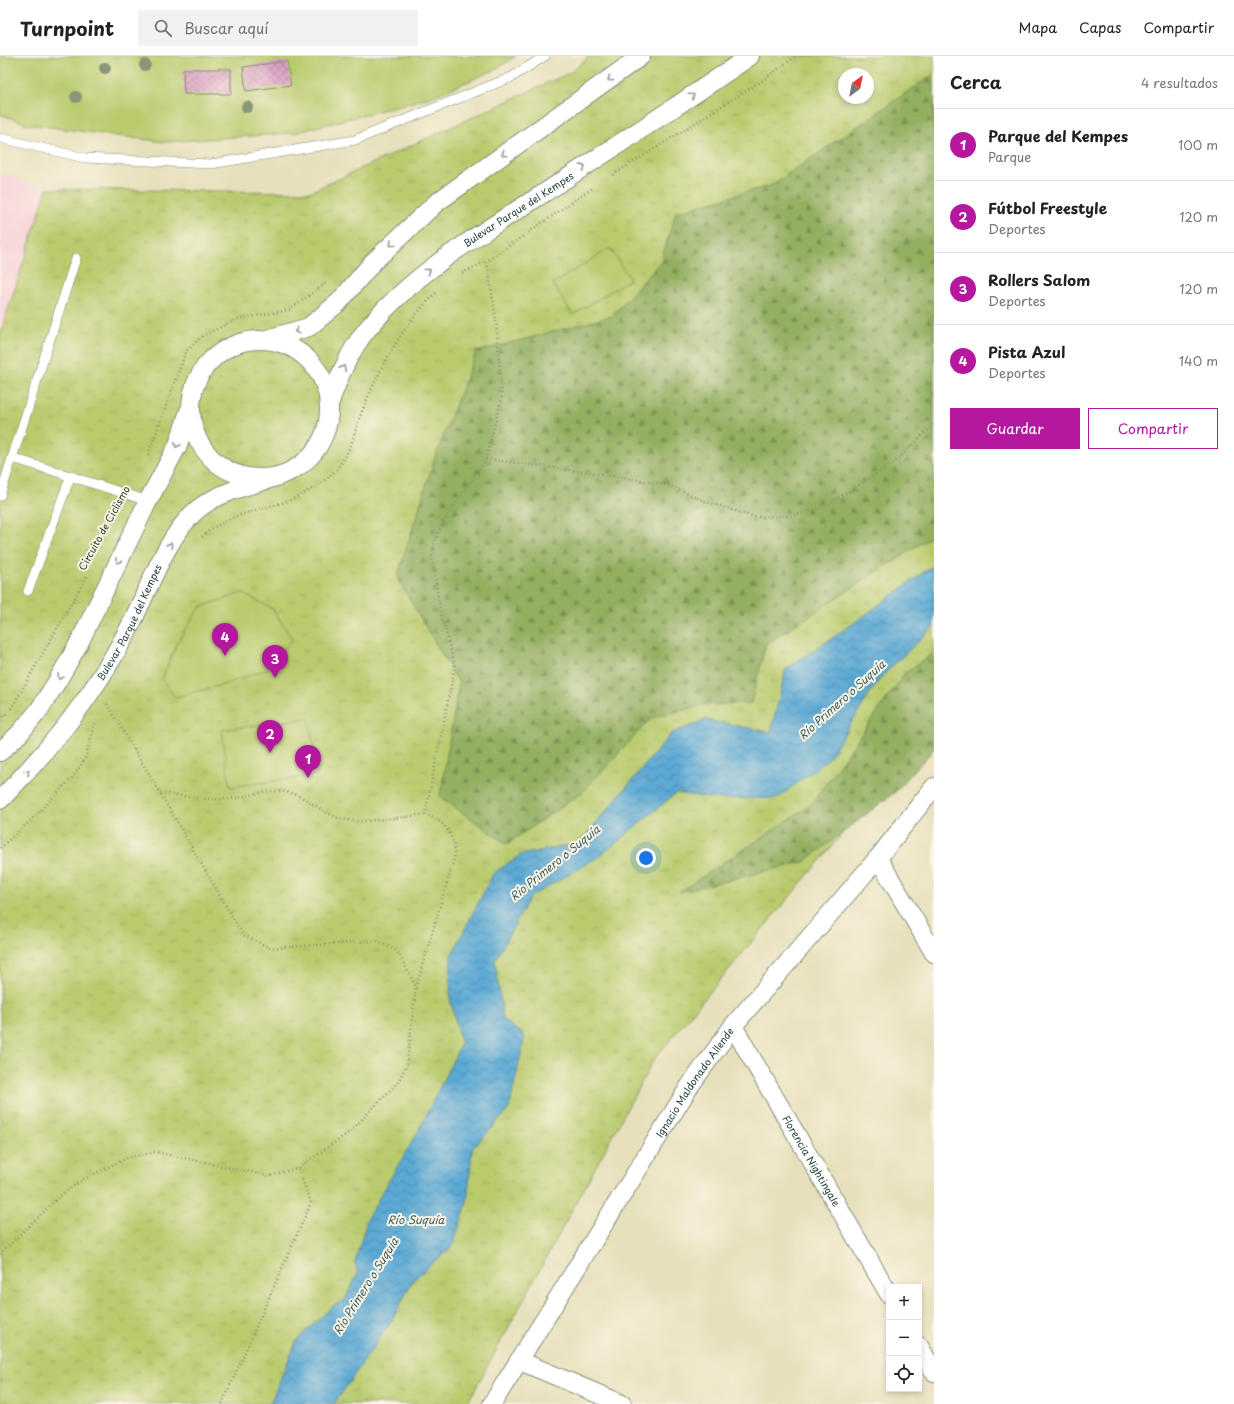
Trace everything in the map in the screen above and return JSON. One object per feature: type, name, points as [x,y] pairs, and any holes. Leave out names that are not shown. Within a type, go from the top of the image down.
[{"type":"street","points":[[264,340],[309,327],[339,302],[373,262],[436,203],[641,56]]},
{"type":"street","name":"Bulevar Parque del Kempes","points":[[329,404],[343,366],[369,327],[419,277],[463,245],[680,104],[750,56]]},
{"type":"street","points":[[0,752],[20,733],[39,710],[79,643],[148,501],[178,445],[190,409],[196,381],[203,369],[212,359],[223,350],[250,340],[278,342],[291,347],[313,365],[321,377],[329,404],[326,429],[316,450],[300,466],[279,476],[267,478],[248,477],[229,471],[218,465],[201,446],[191,422],[190,409]]},
{"type":"street","name":"Bulevar Parque del Kempes","points":[[0,800],[40,759],[92,693],[126,634],[170,545],[189,518],[206,504],[230,493],[279,476]]},
{"type":"street","name":"Ignacio Maldonado Allende","points":[[492,1404],[691,1084],[734,1026],[878,858],[934,787]]},
{"type":"street","points":[[878,858],[934,953]]},
{"type":"street","name":"Florencia Nightingale","points":[[734,1026],[886,1289]]},
{"type":"street","points":[[922,1351],[934,1372]]},
{"type":"street","points":[[520,1360],[622,1404]]},
{"type":"lane","points":[[0,138],[85,158],[210,164],[355,140],[512,77],[545,56]]},
{"type":"lane","points":[[0,496],[76,258]]},
{"type":"lane","points":[[13,458],[148,501]]},
{"type":"lane","points":[[28,591],[70,475]]},
{"type":"path","points":[[608,178],[760,82],[796,56]]},
{"type":"path","points":[[456,276],[487,261],[595,186]]},
{"type":"path","points":[[425,815],[455,666],[441,615],[432,558],[433,552],[444,521],[486,459],[502,396],[496,319],[487,261]]},
{"type":"path","points":[[200,538],[217,526],[238,515],[283,502],[297,496],[336,470],[351,447],[358,421],[370,392],[401,334],[421,309],[441,289]]},
{"type":"path","points":[[146,460],[186,351],[203,336]]},
{"type":"path","points":[[486,459],[601,474],[668,485],[704,501],[755,517],[792,516],[824,507],[895,462],[934,424]]},
{"type":"path","name":"Circuito de Ciclismo","points":[[0,720],[10,711],[90,571]]},
{"type":"path","points":[[103,710],[111,697]]},
{"type":"path","points":[[107,703],[243,935],[270,948],[377,941],[395,950],[400,956],[416,986]]},
{"type":"path","points":[[0,848],[28,823],[74,776],[85,759],[90,744],[92,731],[99,716]]},
{"type":"path","points":[[0,1254],[61,1195],[84,1179],[126,1158],[155,1152],[270,1176],[298,1168],[351,1131],[398,1082],[407,1064],[416,986],[455,849],[449,832],[443,825],[425,815],[348,820],[324,813],[300,796],[287,792],[271,791],[230,799],[197,798],[160,793]]},
{"type":"path","points":[[222,1404],[312,1202],[298,1168]]},
{"type":"shaded area","points":[[0,173],[47,189],[0,335]]},
{"type":"green space","points":[[0,56],[516,56],[495,70],[431,97],[294,133],[164,142],[27,124],[0,114]]},
{"type":"green space","points":[[590,56],[934,56],[934,565],[857,621],[786,669],[771,733],[706,720],[672,733],[579,843],[520,855],[450,998],[461,1044],[355,1261],[358,1274],[344,1301],[333,1306],[297,1340],[270,1404],[0,1404],[0,335],[47,189],[310,192],[571,72]]},
{"type":"green space","points":[[934,74],[934,535],[766,644],[751,703],[704,705],[651,718],[584,791],[507,844],[440,797],[459,683],[397,578],[435,457],[476,352],[612,316],[661,261],[676,212],[772,185]]},
{"type":"green space","points":[[610,248],[630,279],[573,315],[553,284]]},
{"type":"green space","points":[[242,593],[273,609],[292,639],[268,669],[226,684],[175,697],[162,679],[177,643],[200,607]]},
{"type":"green space","points":[[934,626],[934,724],[654,1059],[467,1404],[334,1404],[391,1322],[413,1280],[453,1245],[467,1203],[472,1149],[509,1109],[503,1020],[495,960],[530,897],[601,855],[676,793],[719,799],[829,758],[879,679]]},
{"type":"green space","points":[[934,653],[934,749],[895,792],[804,862],[679,892],[811,805],[905,673]]},
{"type":"green space","points":[[309,718],[318,775],[230,787],[222,730]]},
{"type":"water","name":"Río Suquía","points":[[934,565],[934,626],[879,679],[829,758],[778,798],[719,799],[676,793],[601,855],[530,897],[495,960],[503,1020],[525,1036],[509,1109],[472,1149],[467,1203],[453,1245],[413,1280],[391,1322],[334,1404],[270,1404],[297,1340],[333,1306],[344,1301],[358,1274],[355,1261],[368,1217],[420,1128],[461,1044],[450,998],[451,956],[493,874],[520,855],[580,843],[672,733],[706,720],[771,732],[786,669],[857,621]]},
{"type":"building","points":[[287,61],[291,85],[246,91],[243,67]]},
{"type":"building","points":[[183,69],[231,69],[231,94],[184,94]]},
{"type":"place","name":"Pista Azul","points":[[225,656]]},
{"type":"place","name":"Rollers Salom","points":[[275,678]]},
{"type":"place","name":"Fútbol Freestyle","points":[[270,753]]},
{"type":"place","name":"Parque del Kempes","points":[[308,778]]},
{"type":"water label","name":"Río Primero o Suquía","points":[[842,700]]},
{"type":"water label","name":"Río Primero o Suquía","points":[[555,863]]},
{"type":"water label","name":"Río Primero o Suquía","points":[[366,1286]]}]
